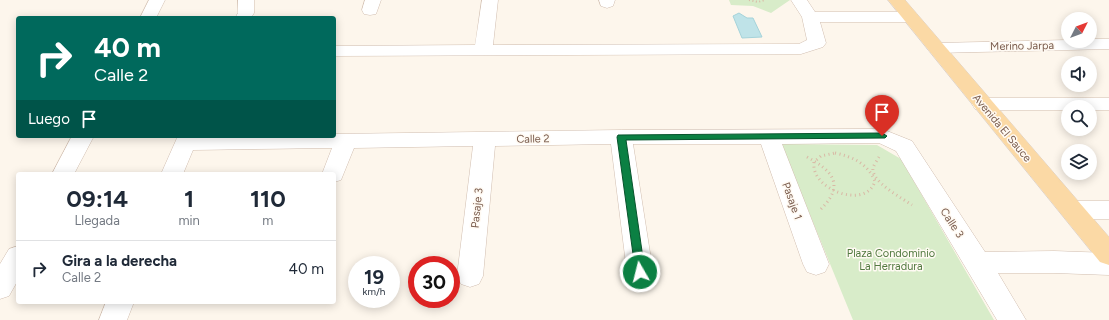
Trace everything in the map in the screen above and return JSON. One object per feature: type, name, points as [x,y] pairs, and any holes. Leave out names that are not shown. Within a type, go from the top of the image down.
[{"type":"main road","name":"Avenida El Sauce","points":[[896,0],[1109,255]]},
{"type":"street","points":[[149,16],[158,0]]},
{"type":"street","points":[[244,16],[246,13],[246,0]]},
{"type":"street","points":[[483,50],[490,0]]},
{"type":"street","points":[[336,51],[801,49],[817,43],[810,17],[798,0]]},
{"type":"street","points":[[810,17],[910,17]]},
{"type":"street","name":"Merino Jarpa","points":[[936,48],[1109,44]]},
{"type":"street","points":[[982,104],[1109,104]]},
{"type":"street","name":"Calle 2","points":[[173,172],[185,143],[622,137],[769,139],[882,136]]},
{"type":"street","name":"Calle 3","points":[[882,136],[904,146],[1012,320]]},
{"type":"street","points":[[622,137],[640,272]]},
{"type":"street","points":[[64,172],[82,138]]},
{"type":"street","name":"Pasaje 3","points":[[470,276],[485,139]]},
{"type":"street","name":"Pasaje 1","points":[[769,139],[816,264]]},
{"type":"street","points":[[335,172],[345,142]]},
{"type":"street","points":[[1071,210],[1109,210]]},
{"type":"street","points":[[0,288],[16,260]]},
{"type":"street","points":[[978,263],[1054,262],[1109,264]]},
{"type":"street","points":[[113,320],[119,304]]},
{"type":"path","points":[[749,0],[758,2],[765,0]]},
{"type":"path","points":[[769,139],[815,161],[833,179],[834,192],[829,201],[818,212],[800,221]]},
{"type":"path","points":[[826,154],[844,154],[862,162],[873,174],[875,181],[874,187],[870,192],[854,196],[834,192],[825,187],[814,174],[813,167],[815,161],[826,154]]},
{"type":"green space","points":[[729,0],[790,0],[771,13],[753,6],[731,5]]},
{"type":"green space","name":"Plaza Condominio La Herradura","points":[[781,144],[877,145],[901,159],[994,320],[853,320]]},
{"type":"water","points":[[739,13],[747,18],[753,18],[762,37],[742,38],[733,16]]},
{"type":"route","points":[[640,272],[622,137],[882,136]]}]
